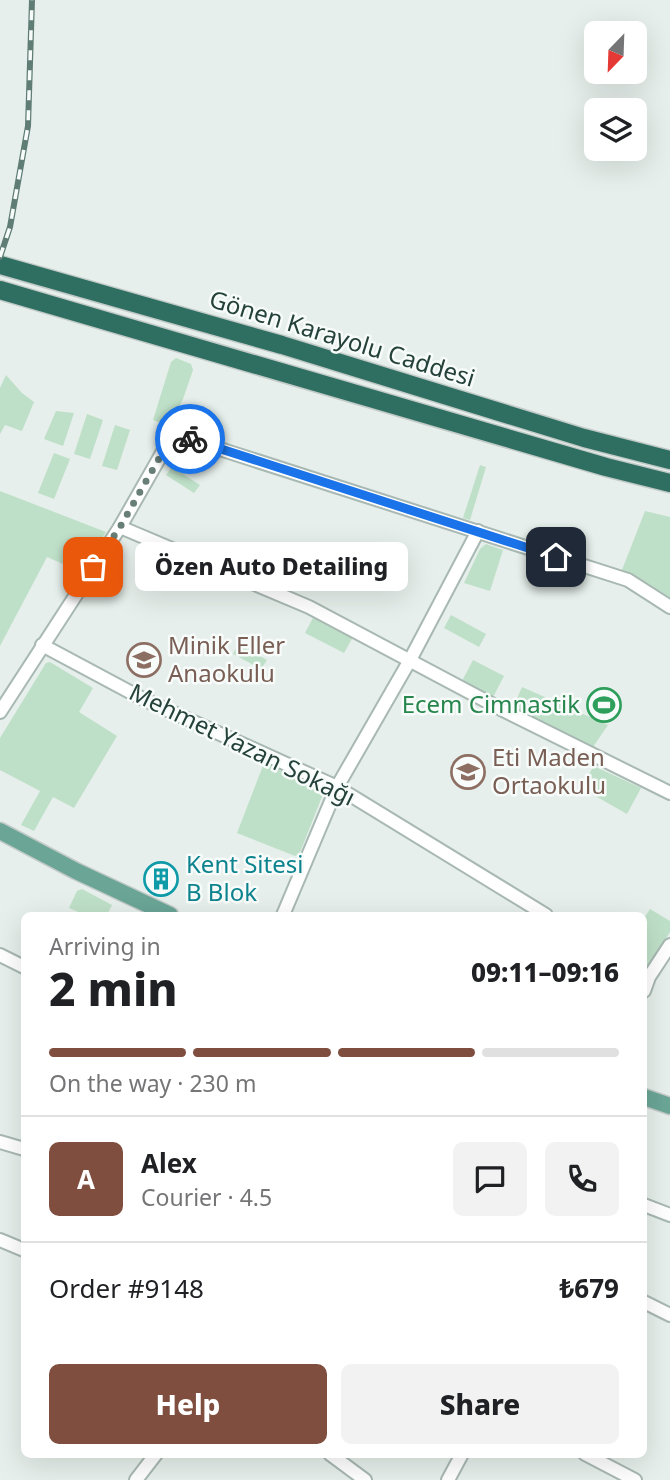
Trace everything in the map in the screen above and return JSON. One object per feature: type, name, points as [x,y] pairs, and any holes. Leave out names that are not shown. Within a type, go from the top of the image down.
[{"type":"highway","name":"Gönen Karayolu Caddesi","points":[[0,265],[282,345],[584,438],[670,460]]},
{"type":"highway","name":"Gönen Karayolu Caddesi","points":[[0,290],[606,467],[670,483]]},
{"type":"main road","points":[[0,831],[67,867],[164,912]]},
{"type":"main road","points":[[647,1098],[670,1106]]},
{"type":"street","points":[[0,712],[120,527],[173,434],[628,580],[670,607]]},
{"type":"street","points":[[120,527],[309,607],[594,757],[670,793]]},
{"type":"street","points":[[284,912],[337,787],[410,660],[478,531]]},
{"type":"street","name":"Mehmet Yazan Sokağı","points":[[42,645],[144,699],[337,787],[541,912]]},
{"type":"street","points":[[647,975],[670,945]]},
{"type":"street","points":[[0,955],[21,966]]},
{"type":"street","points":[[0,1142],[21,1148]]},
{"type":"street","points":[[647,1206],[670,1215]]},
{"type":"street","points":[[0,1240],[21,1249]]},
{"type":"street","points":[[647,1304],[670,1315]]},
{"type":"street","points":[[136,1480],[153,1458]]},
{"type":"street","points":[[335,1458],[365,1480]]},
{"type":"street","points":[[448,1480],[460,1458]]},
{"type":"street","points":[[593,1458],[635,1480]]},
{"type":"green space","points":[[176,358],[191,364],[193,370],[183,399],[169,426],[153,420],[171,362]]},
{"type":"green space","points":[[6,375],[34,402],[22,431],[5,425],[0,434],[0,388]]},
{"type":"green space","points":[[56,411],[74,413],[63,446],[44,439]]},
{"type":"green space","points":[[87,414],[103,420],[90,459],[74,454]]},
{"type":"green space","points":[[115,425],[130,430],[117,470],[102,466]]},
{"type":"green space","points":[[54,453],[70,459],[54,499],[38,493]]},
{"type":"green space","points":[[480,465],[486,467],[470,520],[463,518]]},
{"type":"green space","points":[[172,467],[200,485],[194,493],[166,475]]},
{"type":"green space","points":[[0,491],[106,532],[79,571],[47,557],[0,646]]},
{"type":"green space","points":[[645,511],[670,517],[670,598],[622,570]]},
{"type":"green space","points":[[486,544],[503,550],[490,591],[464,583],[480,549]]},
{"type":"green space","points":[[451,615],[486,634],[479,647],[444,628]]},
{"type":"green space","points":[[314,616],[353,637],[344,653],[305,633]]},
{"type":"green space","points":[[238,644],[267,660],[261,669],[233,654]]},
{"type":"green space","points":[[473,660],[504,676],[493,697],[462,681]]},
{"type":"green space","points":[[50,662],[93,688],[79,712],[117,736],[74,808],[53,797],[34,831],[21,825],[40,791],[0,770],[0,738],[46,663]]},
{"type":"green space","points":[[522,687],[608,725],[593,747],[513,708]]},
{"type":"green space","points":[[264,763],[325,789],[299,855],[295,856],[237,833]]},
{"type":"green space","points":[[596,767],[641,788],[627,814],[583,789],[583,784]]},
{"type":"green space","points":[[82,889],[112,905],[108,912],[78,912],[69,908],[77,891]]},
{"type":"green space","points":[[650,909],[670,921],[670,932],[648,968],[647,968],[647,914]]},
{"type":"railway","points":[[0,257],[10,227],[28,126],[32,0]]},
{"type":"way so far","points":[[93,567],[120,527],[173,434],[190,439]]},
{"type":"place","name":"Özen Auto Detailing","points":[[93,567]]},
{"type":"place","name":"Minik Eller Anaokulu","points":[[144,660]]},
{"type":"place","name":"Ecem Cimnastik","points":[[604,705]]},
{"type":"place","name":"Eti Maden Ortaokulu","points":[[468,772]]},
{"type":"place","name":"Kent Sitesi B Blok","points":[[161,879]]},
{"type":"route","points":[[190,439],[556,557]]}]
